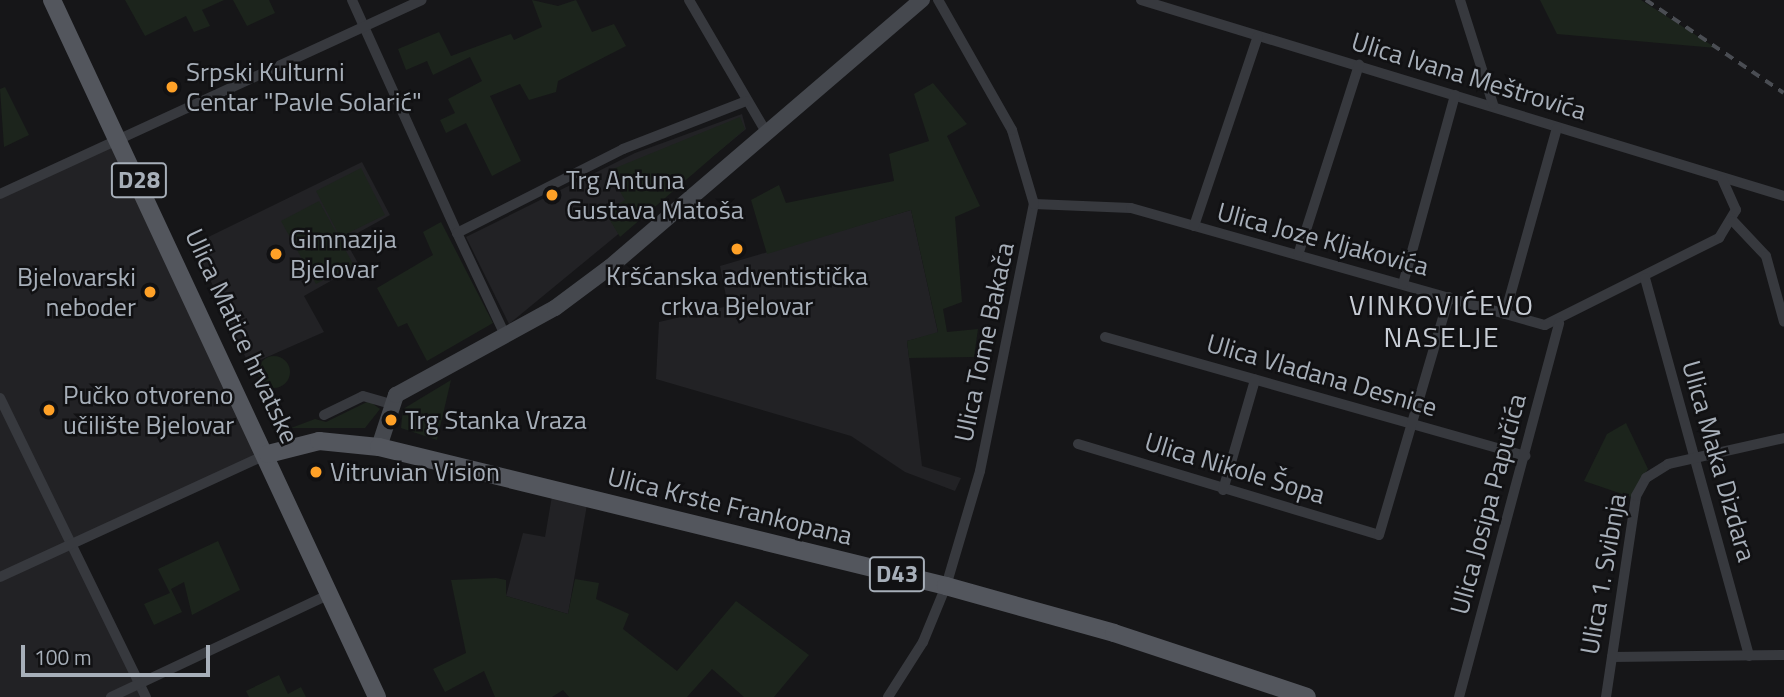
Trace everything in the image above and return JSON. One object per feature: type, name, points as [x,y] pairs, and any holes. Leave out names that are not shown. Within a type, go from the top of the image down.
[{"type":"main road","name":"Ulica Matice hrvatske","points":[[52,0],[268,453],[377,697]]},
{"type":"main road","name":"D43","points":[[268,453],[319,441],[379,447]]},
{"type":"main road","name":"Ulica Krste Frankopana","points":[[379,447],[946,586],[1286,694],[1307,697]]},
{"type":"street","points":[[352,0],[506,337]]},
{"type":"street","points":[[0,194],[422,0]]},
{"type":"street","points":[[689,0],[765,130]]},
{"type":"street","points":[[379,447],[391,404],[422,380],[506,337],[610,267],[765,130],[922,0]]},
{"type":"street","name":"Ulica Tome Bakača","points":[[888,697],[923,642],[946,586],[980,471],[1034,204],[1012,131],[938,0]]},
{"type":"street","name":"Ulica Ivana Meštrovića","points":[[1141,0],[1454,95],[1493,104],[1557,128],[1784,196]]},
{"type":"street","points":[[1460,0],[1493,104]]},
{"type":"street","points":[[1194,226],[1258,36]]},
{"type":"street","points":[[1298,256],[1359,65]]},
{"type":"street","points":[[1403,284],[1454,95]]},
{"type":"street","points":[[457,233],[623,149],[746,101]]},
{"type":"street","points":[[1505,314],[1557,128]]},
{"type":"street","points":[[1559,323],[1696,254],[1733,221],[1735,199],[1722,179]]},
{"type":"street","name":"Ulica Joze Kljakovića","points":[[1034,204],[1113,206],[1194,226],[1505,314],[1559,323]]},
{"type":"street","points":[[1733,221],[1766,256],[1784,321]]},
{"type":"street","name":"Ulica Maka Dizdara","points":[[1645,278],[1749,656]]},
{"type":"street","points":[[1412,424],[1449,297]]},
{"type":"street","name":"Ulica Josipa Papučića","points":[[1459,697],[1526,456],[1559,323]]},
{"type":"street","name":"Ulica Vladana Desnice","points":[[1105,337],[1526,456]]},
{"type":"street","points":[[1223,490],[1255,380]]},
{"type":"street","points":[[324,415],[363,396],[391,404]]},
{"type":"street","points":[[0,398],[146,697]]},
{"type":"street","name":"Ulica Nikole Šopa","points":[[1078,444],[1379,535],[1412,424]]},
{"type":"street","name":"Ulica 1. Svibnja","points":[[1606,697],[1636,496],[1646,478],[1694,458],[1784,438]]},
{"type":"street","points":[[0,577],[268,453]]},
{"type":"street","points":[[111,697],[330,594]]},
{"type":"street","points":[[1612,657],[1784,655]]},
{"type":"shaded area","points":[[125,0],[224,0],[202,10],[210,26],[194,32],[186,16],[145,36]]},
{"type":"shaded area","points":[[233,0],[269,0],[275,13],[247,26]]},
{"type":"shaded area","points":[[532,0],[558,6],[576,0],[592,32],[614,24],[626,46],[558,81],[556,92],[529,100],[520,84],[490,96],[521,161],[492,176],[466,123],[446,133],[440,120],[455,113],[448,99],[482,81],[470,57],[433,75],[427,61],[406,70],[398,49],[439,32],[451,56],[511,34],[514,40],[542,27]]},
{"type":"shaded area","points":[[1540,0],[1641,0],[1716,48],[1557,34]]},
{"type":"shaded area","points":[[933,83],[967,124],[947,136],[980,206],[955,217],[962,302],[943,309],[947,332],[978,329],[974,357],[909,358],[907,341],[938,332],[911,210],[767,254],[751,200],[779,185],[786,203],[894,181],[889,154],[929,141],[914,94]]},
{"type":"shaded area","points":[[5,87],[29,135],[4,147],[0,89]]},
{"type":"shaded area","points":[[742,114],[746,129],[509,324],[466,237],[635,153]]},
{"type":"shaded area","points":[[740,117],[745,129],[620,237],[605,212],[625,200],[608,171]]},
{"type":"shaded area","points":[[119,139],[268,454],[71,542],[146,697],[0,697],[0,194]]},
{"type":"shaded area","name":"Gimnazija Bjelovar","points":[[362,162],[390,215],[345,240],[359,265],[304,296],[324,332],[249,365],[194,244]]},
{"type":"shaded area","points":[[361,168],[385,215],[340,237],[316,191]]},
{"type":"shaded area","points":[[319,201],[353,264],[316,284],[281,221]]},
{"type":"shaded area","points":[[911,210],[938,333],[907,341],[922,466],[961,478],[955,491],[905,472],[851,436],[656,379],[659,322],[728,306],[720,266]]},
{"type":"shaded area","points":[[441,222],[493,323],[427,361],[407,323],[398,327],[377,288],[433,255],[423,232]]},
{"type":"shaded area","points":[[274,356],[285,361],[290,372],[285,383],[274,388],[263,383],[258,372],[263,361]]},
{"type":"shaded area","name":"Trg Stanka Vraza","points":[[451,380],[437,440],[401,428],[403,409]]},
{"type":"shaded area","points":[[369,401],[380,409],[365,428],[291,428],[315,419],[326,422]]},
{"type":"shaded area","points":[[1626,423],[1648,469],[1631,497],[1584,481],[1607,434]]},
{"type":"shaded area","points":[[553,490],[588,499],[568,614],[506,596],[523,533],[545,537]]},
{"type":"shaded area","points":[[218,541],[240,590],[192,615],[184,582],[171,589],[182,612],[154,625],[144,604],[170,593],[158,569]]},
{"type":"shaded area","points":[[575,579],[599,583],[596,599],[629,614],[623,629],[677,671],[736,601],[809,655],[774,697],[744,697],[712,669],[687,697],[569,697],[563,690],[552,697],[495,697],[484,671],[445,692],[433,669],[466,653],[451,580],[506,580],[506,596],[568,614]]},
{"type":"shaded area","points":[[279,675],[288,694],[301,687],[306,697],[249,697],[246,691]]},
{"type":"railway","points":[[1646,0],[1784,93]]},
{"type":"place","name":"Srpski Kulturni Centar \"Pavle Solarić\"","points":[[172,87]]},
{"type":"place","name":"Trg Antuna Gustava Matoša","points":[[552,195]]},
{"type":"place","name":"Kršćanska adventistička crkva Bjelovar","points":[[737,249]]},
{"type":"place","name":"Gimnazija Bjelovar","points":[[276,254]]},
{"type":"place","name":"Bjelovarski neboder","points":[[150,292]]},
{"type":"place","name":"Pučko otvoreno učilište Bjelovar","points":[[49,410]]},
{"type":"place","name":"Trg Stanka Vraza","points":[[391,420]]},
{"type":"place","name":"Vitruvian Vision","points":[[316,472]]},
{"type":"district","name":"VINKOVIĆEVO NASELJE","points":[[1442,321]]}]
